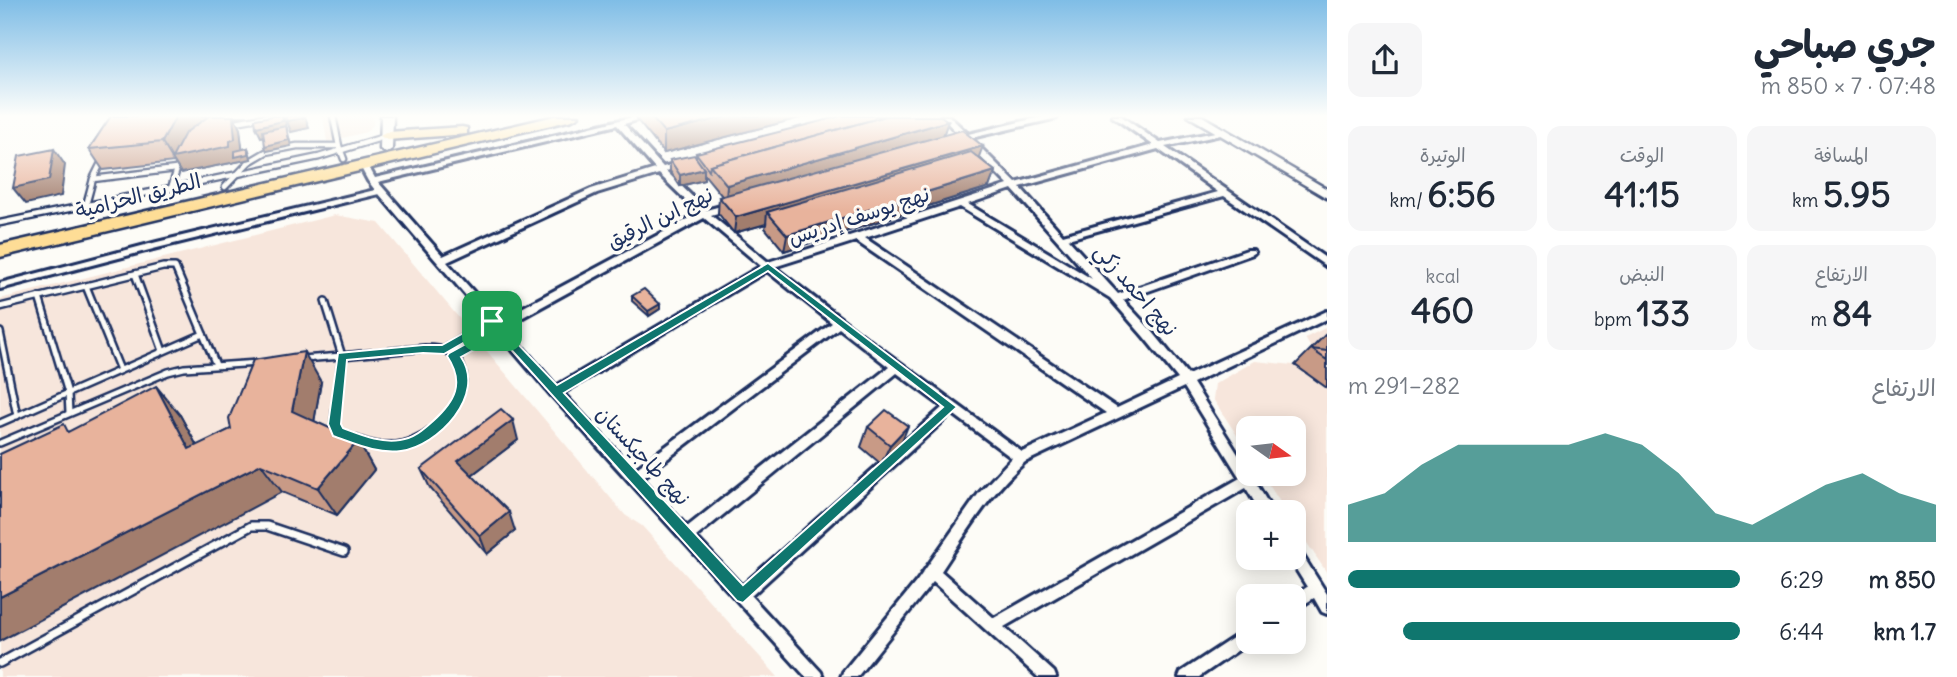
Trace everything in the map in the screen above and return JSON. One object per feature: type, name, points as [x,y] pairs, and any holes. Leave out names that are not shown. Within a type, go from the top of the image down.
[{"type":"highway","name":"الطريق الحزامية","points":[[0,238],[225,187],[363,148]]},
{"type":"highway","name":"الطريق الحزامية","points":[[0,251],[434,148]]},
{"type":"highway","points":[[0,258],[69,234]]},
{"type":"main road","points":[[1248,148],[1327,194]]},
{"type":"street","points":[[372,181],[511,148]]},
{"type":"street","points":[[640,148],[704,214],[840,322],[1021,458]]},
{"type":"street","name":"نهج احمد زكي","points":[[977,148],[1117,298],[1186,381],[1236,461]]},
{"type":"street","name":"نهج يوسف إدريس","points":[[555,392],[768,266],[1014,186],[1153,148]]},
{"type":"street","points":[[1161,148],[1327,264]]},
{"type":"street","points":[[441,261],[594,191],[698,159]]},
{"type":"street","name":"نهج طاجيكستان","points":[[363,164],[380,191],[496,326],[816,677]]},
{"type":"street","points":[[0,286],[380,191]]},
{"type":"street","points":[[1062,238],[1223,192]]},
{"type":"street","name":"نهج ابن الرقيق","points":[[496,326],[704,214],[743,202]]},
{"type":"street","points":[[960,203],[1117,298],[1250,252]]},
{"type":"street","points":[[857,237],[1115,413]]},
{"type":"street","points":[[848,677],[932,572],[988,492],[1005,471],[1021,458],[1327,315]]},
{"type":"street","points":[[634,477],[840,322]]},
{"type":"street","points":[[688,535],[898,366]]},
{"type":"street","points":[[743,595],[951,407]]},
{"type":"street","points":[[993,626],[1238,486]]},
{"type":"street","points":[[1304,570],[1327,607]]},
{"type":"street","points":[[932,572],[1049,677]]},
{"type":"street","points":[[1306,596],[1316,589]]},
{"type":"street","points":[[1186,677],[1236,643]]},
{"type":"lane","points":[[225,187],[255,157],[290,148]]},
{"type":"lane","points":[[309,148],[341,152]]},
{"type":"lane","points":[[340,148],[341,152]]},
{"type":"lane","points":[[86,205],[93,179],[107,151]]},
{"type":"lane","points":[[0,223],[341,152]]},
{"type":"lane","points":[[171,188],[182,159]]},
{"type":"lane","points":[[93,179],[176,169]]},
{"type":"lane","points":[[0,307],[135,274],[176,267],[216,365]]},
{"type":"lane","points":[[135,274],[163,351]]},
{"type":"lane","points":[[86,286],[120,370]]},
{"type":"lane","points":[[39,298],[68,393],[69,413]]},
{"type":"lane","points":[[325,301],[342,356],[334,424],[338,432],[375,445],[389,446],[405,445],[424,437],[454,410],[461,393],[463,377],[458,362],[444,350]]},
{"type":"lane","points":[[288,360],[423,349],[444,350],[496,326]]},
{"type":"lane","points":[[453,356],[496,326]]},
{"type":"lane","points":[[0,332],[17,416]]},
{"type":"lane","points":[[0,423],[203,334]]},
{"type":"lane","points":[[0,443],[168,372],[216,365],[261,363]]},
{"type":"lane","points":[[0,663],[251,526],[267,526],[344,552]]},
{"type":"shaded area","points":[[335,215],[379,223],[625,515],[642,526],[778,677],[0,677],[0,299]]},
{"type":"shaded area","points":[[1327,327],[1327,573],[1306,542],[1306,500],[1279,500],[1270,486],[1306,486],[1306,416],[1236,416],[1236,434],[1213,399],[1215,384],[1255,361],[1323,368],[1305,338]]},
{"type":"building","points":[[177,148],[222,148],[172,158]]},
{"type":"building","points":[[248,148],[248,154],[235,157],[235,151]]},
{"type":"building","points":[[717,148],[773,148],[710,165],[709,170],[696,153]]},
{"type":"building","points":[[773,148],[856,148],[727,185],[710,165]]},
{"type":"building","points":[[898,148],[977,148],[736,217],[719,197]]},
{"type":"building","points":[[54,149],[49,180],[13,188],[19,156]]},
{"type":"building","points":[[971,152],[995,171],[787,235],[767,212]]},
{"type":"building","points":[[694,155],[704,169],[680,175],[670,160]]},
{"type":"building","points":[[644,289],[660,304],[648,311],[632,296]]},
{"type":"building","points":[[1311,349],[1327,351],[1327,360]]},
{"type":"building","points":[[304,352],[292,411],[358,441],[318,488],[261,464],[0,597],[0,454],[64,424],[68,432],[156,386],[189,449],[231,429],[229,418],[253,360]]},
{"type":"building","points":[[501,409],[513,420],[458,461],[509,512],[480,536],[421,469]]},
{"type":"building","points":[[886,410],[908,426],[890,445],[868,427]]},
{"type":"route","points":[[492,321],[444,350],[437,348],[342,356],[334,424],[338,432],[375,445],[389,446],[405,445],[424,437],[454,410],[461,393],[463,377],[453,356],[500,330],[555,392],[768,266],[951,407],[743,595],[555,392],[492,321]]}]
